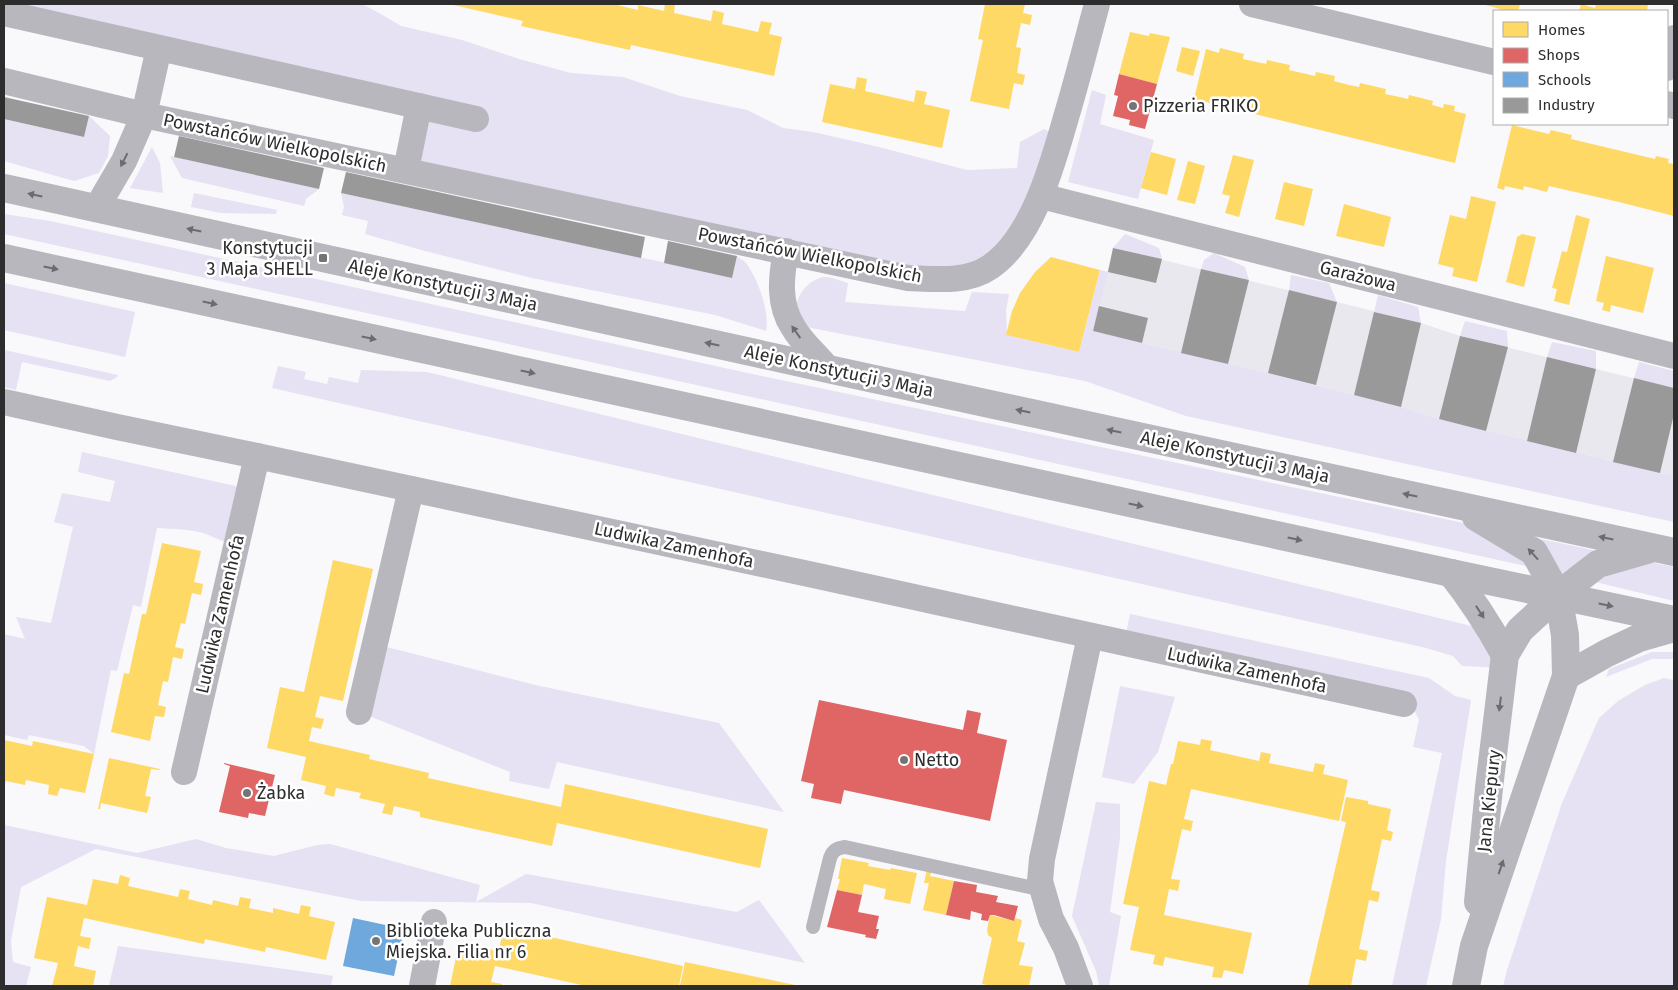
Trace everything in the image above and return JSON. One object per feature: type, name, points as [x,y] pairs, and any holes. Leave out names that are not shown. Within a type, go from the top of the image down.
[{"type":"main road","name":"Aleje Konstytucji 3 Maja","points":[[4,188],[1664,550]]},
{"type":"main road","points":[[4,258],[1674,620]]},
{"type":"main road","name":"Jana Kiepury","points":[[1457,506],[1534,552],[1558,595],[1565,635],[1566,676],[1474,946]]},
{"type":"main road","name":"Jana Kiepury","points":[[1466,986],[1474,946],[1489,788],[1505,655],[1520,630],[1558,595],[1598,564],[1664,550]]},
{"type":"main road","points":[[1451,573],[1467,593],[1505,655]]},
{"type":"main road","points":[[1566,676],[1639,638],[1674,628]]},
{"type":"street","name":"Powstańców Wielkopolskich","points":[[4,81],[144,115],[908,278],[941,280],[967,277],[989,268],[1010,249],[1026,224],[1041,196],[1063,128],[1097,4]]},
{"type":"street","points":[[1252,4],[1345,14],[1493,62]]},
{"type":"street","points":[[6,10],[159,48],[476,118]]},
{"type":"street","points":[[1668,64],[1674,38]]},
{"type":"street","name":"Powstańców Wielkopolskich","points":[[144,115],[159,48]]},
{"type":"street","name":"Powstańców Wielkopolskich","points":[[406,170],[419,106]]},
{"type":"street","points":[[96,208],[124,161],[144,115]]},
{"type":"street","name":"Garażowa","points":[[1041,196],[1674,356]]},
{"type":"street","points":[[786,251],[781,280],[785,311],[792,327],[828,369]]},
{"type":"street","name":"Ludwika Zamenhofa","points":[[4,402],[818,576],[1404,704]]},
{"type":"street","name":"Ludwika Zamenhofa","points":[[184,772],[257,456]]},
{"type":"street","points":[[359,712],[411,489]]},
{"type":"street","points":[[1080,986],[1066,948],[1051,919],[1040,881],[1042,860],[1090,636]]},
{"type":"street","points":[[422,986],[434,922]]},
{"type":"lane","points":[[813,927],[830,858],[832,853],[841,847],[1043,890]]},
{"type":"shaded area","points":[[9,4],[364,5],[401,26],[462,40],[519,59],[571,73],[623,77],[680,96],[747,110],[783,128],[813,132],[879,147],[967,170],[1017,168],[1020,142],[1044,129],[1060,137],[1041,196],[967,277],[406,170],[419,106]]},
{"type":"shaded area","points":[[1092,90],[1106,95],[1100,124],[1154,140],[1138,199],[1068,182]]},
{"type":"shaded area","points":[[89,116],[110,136],[108,156],[99,173],[74,181],[4,161],[4,119],[84,137]]},
{"type":"shaded area","points":[[152,147],[160,163],[163,193],[130,188]]},
{"type":"shaded area","points":[[170,156],[319,189],[306,199],[304,206],[182,178]]},
{"type":"shaded area","points":[[194,193],[277,210],[276,214],[221,213],[191,207]]},
{"type":"shaded area","points":[[341,193],[732,277],[737,256],[746,263],[759,287],[765,305],[766,331],[715,315],[532,278],[365,234],[368,221],[342,215],[344,207]]},
{"type":"shaded area","points":[[4,214],[50,221],[743,372],[1674,567],[1674,601],[1554,572],[4,234]]},
{"type":"shaded area","points":[[1125,234],[1159,248],[1162,259],[1113,248]]},
{"type":"shaded area","points":[[1113,248],[1337,302],[1421,323],[1460,336],[1674,388],[1674,476],[1439,419],[1401,407],[1268,373],[1093,331]]},
{"type":"shaded area","points":[[1214,253],[1245,267],[1249,280],[1201,269],[1204,260]]},
{"type":"shaded area","points":[[1100,270],[1108,272],[1093,331],[1268,373],[1401,407],[1439,419],[1674,476],[1674,522],[1186,416],[1085,381],[811,328],[804,325],[797,311],[798,300],[804,289],[819,278],[825,277],[848,283],[845,302],[965,311],[972,292],[1009,294],[1006,311],[1007,335],[1079,352]]},
{"type":"shaded area","points":[[1291,275],[1329,283],[1337,302],[1289,290]]},
{"type":"shaded area","points":[[4,283],[135,312],[125,357],[4,330]]},
{"type":"shaded area","points":[[1378,295],[1418,307],[1421,323],[1374,312]]},
{"type":"shaded area","points":[[1465,321],[1507,331],[1508,347],[1460,336]]},
{"type":"shaded area","points":[[1552,342],[1596,351],[1596,369],[1547,357]]},
{"type":"shaded area","points":[[4,350],[118,375],[110,381],[22,362],[16,390],[4,387]]},
{"type":"shaded area","points":[[1639,362],[1674,371],[1674,388],[1634,378]]},
{"type":"shaded area","points":[[278,366],[306,372],[304,379],[327,384],[329,377],[358,383],[361,370],[427,372],[1492,631],[1504,668],[1462,666],[1453,656],[1426,648],[272,388]]},
{"type":"shaded area","points":[[82,452],[249,489],[236,545],[200,532],[157,528],[141,607],[133,605],[117,671],[111,670],[94,754],[84,746],[29,735],[27,740],[4,735],[4,634],[25,639],[16,617],[51,623],[73,527],[54,522],[62,493],[110,502],[115,481],[78,472]]},
{"type":"shaded area","points":[[1130,614],[1429,678],[1455,696],[1471,700],[1446,861],[1441,919],[1426,986],[1392,986],[1442,753],[1413,747],[1419,720],[1414,710],[1124,644]]},
{"type":"shaded area","points":[[375,644],[535,685],[719,723],[784,812],[557,762],[549,789],[509,781],[510,772],[359,712]]},
{"type":"shaded area","points":[[1652,652],[1674,652],[1674,659],[1652,659],[1606,677],[1609,669]]},
{"type":"shaded area","points":[[1664,678],[1674,680],[1674,986],[1503,986],[1562,803],[1599,718],[1618,701],[1645,685]]},
{"type":"shaded area","points":[[1120,686],[1175,697],[1158,752],[1134,784],[1102,777]]},
{"type":"shaded area","points":[[1096,802],[1120,804],[1120,838],[1110,912],[1121,916],[1109,986],[1099,985],[1096,971],[1072,916]]},
{"type":"shaded area","points":[[4,825],[137,853],[196,839],[226,848],[274,856],[317,845],[330,844],[480,885],[476,902],[526,874],[737,912],[759,900],[805,963],[531,903],[361,901],[96,849],[21,887],[11,941],[13,962],[31,967],[26,986],[4,986]]},
{"type":"shaded area","points":[[118,946],[333,976],[331,986],[109,986]]},
{"type":"building: Homes","points":[[449,4],[613,4],[638,10],[638,5],[664,11],[665,4],[675,4],[674,13],[711,21],[713,10],[724,13],[722,24],[758,32],[761,21],[772,23],[769,34],[782,37],[774,76],[631,45],[630,50],[521,26],[523,21]]},
{"type":"building: Homes","points":[[985,4],[1025,4],[1023,13],[1032,15],[1030,25],[1021,23],[1016,47],[1021,48],[1017,73],[1025,75],[1023,85],[1014,83],[1009,109],[970,101],[983,40],[978,39]]},
{"type":"building: Homes","points":[[1482,4],[1520,4],[1518,10],[1503,10]]},
{"type":"building: Homes","points":[[1581,4],[1595,8],[1596,4],[1648,4],[1647,10],[1579,10]]},
{"type":"building: Homes","points":[[1130,32],[1149,36],[1150,33],[1170,37],[1157,84],[1119,74]]},
{"type":"building: Homes","points":[[1182,47],[1200,51],[1193,76],[1176,71]]},
{"type":"building: Homes","points":[[1220,48],[1244,54],[1243,59],[1266,64],[1267,60],[1290,65],[1289,70],[1315,76],[1316,72],[1335,76],[1334,81],[1359,87],[1360,83],[1386,89],[1385,94],[1408,99],[1409,95],[1433,101],[1432,105],[1443,108],[1444,104],[1455,106],[1454,111],[1466,114],[1455,163],[1194,99],[1206,49],[1219,53]]},
{"type":"building: Homes","points":[[857,77],[867,79],[865,91],[914,102],[916,90],[927,92],[924,104],[950,110],[942,148],[822,122],[830,84],[855,89]]},
{"type":"building: Homes","points":[[1512,125],[1549,134],[1551,130],[1572,135],[1571,139],[1655,159],[1656,156],[1669,159],[1668,163],[1674,164],[1674,216],[1549,186],[1547,192],[1524,186],[1523,190],[1505,186],[1504,190],[1497,188]]},
{"type":"building: Homes","points":[[1151,152],[1176,159],[1167,195],[1141,188]]},
{"type":"building: Homes","points":[[1233,155],[1254,160],[1239,217],[1225,213],[1230,196],[1222,194]]},
{"type":"building: Homes","points":[[1188,161],[1205,166],[1195,204],[1177,200]]},
{"type":"building: Homes","points":[[1284,182],[1313,189],[1304,226],[1275,219]]},
{"type":"building: Homes","points":[[1471,196],[1496,202],[1477,282],[1452,276],[1454,268],[1438,264],[1450,215],[1466,219]]},
{"type":"building: Homes","points":[[1344,204],[1391,217],[1384,247],[1336,236]]},
{"type":"building: Homes","points":[[1576,215],[1590,219],[1569,305],[1554,301],[1557,289],[1552,288],[1562,251],[1567,252]]},
{"type":"building: Homes","points":[[1522,234],[1536,237],[1524,287],[1506,282],[1517,237]]},
{"type":"building: Homes","points":[[1606,256],[1654,268],[1643,313],[1611,305],[1610,312],[1602,310],[1604,303],[1596,301]]},
{"type":"building: Homes","points":[[1051,257],[1100,270],[1079,352],[1006,335],[1012,311],[1020,293],[1035,272]]},
{"type":"building: Homes","points":[[162,543],[201,551],[194,582],[203,584],[201,595],[192,593],[185,624],[181,623],[175,647],[184,649],[182,659],[173,657],[168,682],[163,681],[158,705],[166,707],[164,717],[155,716],[150,741],[111,732],[124,673],[129,674],[142,614],[146,614]]},
{"type":"building: Homes","points":[[333,560],[373,569],[343,701],[320,696],[315,717],[324,719],[321,729],[312,727],[309,741],[370,755],[369,759],[429,773],[428,778],[561,807],[565,784],[768,829],[760,868],[557,823],[552,846],[420,817],[420,812],[394,806],[392,815],[382,813],[385,804],[359,798],[361,793],[336,788],[334,797],[324,794],[326,786],[301,780],[306,757],[267,748],[280,687],[304,692]]},
{"type":"building: Homes","points":[[1201,739],[1212,741],[1210,750],[1259,761],[1261,752],[1271,754],[1269,763],[1313,772],[1315,763],[1325,765],[1323,774],[1348,780],[1339,821],[1191,789],[1184,819],[1193,821],[1191,831],[1182,829],[1171,879],[1180,880],[1178,891],[1169,889],[1164,915],[1252,933],[1243,974],[1224,970],[1222,978],[1212,977],[1214,967],[1165,957],[1163,966],[1153,964],[1155,955],[1130,950],[1139,907],[1123,904],[1149,781],[1166,785],[1178,741],[1200,745]]},
{"type":"building: Homes","points":[[4,740],[32,746],[33,741],[94,754],[85,793],[60,788],[57,796],[48,794],[49,785],[26,780],[25,785],[6,781],[4,785]]},
{"type":"building: Homes","points":[[109,758],[160,769],[151,769],[145,796],[151,797],[147,813],[101,803],[100,809],[98,809]]},
{"type":"building: Homes","points":[[1346,797],[1368,801],[1368,804],[1391,809],[1387,830],[1393,832],[1391,841],[1382,839],[1371,890],[1380,892],[1378,902],[1369,900],[1359,949],[1368,951],[1366,961],[1356,959],[1351,986],[1308,986],[1346,822],[1341,821]]},
{"type":"building: Homes","points":[[842,858],[869,863],[868,866],[917,873],[910,904],[884,899],[886,889],[864,884],[862,895],[837,890]]},
{"type":"building: Homes","points":[[927,869],[932,870],[930,876],[954,881],[946,915],[923,910],[929,883],[924,883]]},
{"type":"building: Homes","points":[[120,875],[130,878],[128,886],[178,897],[180,889],[190,891],[188,899],[212,905],[213,900],[238,906],[240,897],[251,899],[249,908],[273,913],[273,908],[299,914],[301,905],[311,907],[309,916],[335,922],[326,960],[266,947],[265,952],[205,939],[204,944],[84,918],[80,936],[91,938],[89,949],[78,946],[74,966],[96,971],[93,986],[52,986],[58,963],[34,958],[47,897],[87,905],[93,879],[118,884]]},
{"type":"building: Homes","points":[[990,915],[1014,921],[1015,918],[1022,920],[1017,941],[1025,943],[1019,965],[1033,967],[1029,986],[993,986],[982,984],[992,938],[988,935],[987,930]]},
{"type":"building: Homes","points":[[504,927],[683,966],[679,986],[586,986],[495,966],[491,982],[502,984],[502,986],[450,986],[459,943],[498,951],[497,958]]},
{"type":"building: Homes","points":[[685,962],[795,985],[680,986]]},
{"type":"building: Shops","name":"Pizzeria FRIKO","points":[[1119,74],[1157,84],[1145,129],[1129,125],[1130,120],[1113,116],[1118,96],[1114,95]]},
{"type":"building: Shops","name":"Netto","points":[[819,700],[963,730],[967,710],[981,713],[977,733],[1007,740],[990,821],[844,790],[841,804],[811,798],[814,784],[801,781]]},
{"type":"building: Shops","name":"Żabka","points":[[224,763],[275,775],[265,816],[249,813],[248,818],[219,812],[230,766]]},
{"type":"building: Shops","points":[[954,881],[977,885],[976,892],[998,896],[996,902],[1018,906],[1014,921],[994,915],[990,915],[988,921],[981,920],[982,914],[971,911],[970,920],[946,915]]},
{"type":"building: Shops","points":[[837,890],[862,895],[858,912],[879,916],[876,929],[879,929],[876,939],[865,937],[866,935],[827,927]]},
{"type":"building: Schools","points":[[353,918],[404,929],[394,976],[343,966]]},
{"type":"building: Industry","points":[[4,97],[89,116],[84,137],[4,119]]},
{"type":"building: Industry","points":[[179,136],[324,168],[319,189],[174,157]]},
{"type":"building: Industry","points":[[346,172],[645,237],[641,258],[341,193]]},
{"type":"building: Industry","points":[[668,241],[737,256],[732,278],[664,263]]},
{"type":"building: Industry","points":[[1113,248],[1162,259],[1156,283],[1108,272]]},
{"type":"building: Industry","points":[[1201,269],[1249,280],[1228,364],[1181,353]]},
{"type":"building: Industry","points":[[1289,290],[1337,302],[1316,385],[1268,373]]},
{"type":"building: Industry","points":[[1099,306],[1148,318],[1142,343],[1093,331]]},
{"type":"building: Industry","points":[[1374,312],[1421,323],[1401,407],[1354,395]]},
{"type":"building: Industry","points":[[1460,336],[1508,347],[1486,431],[1439,419]]},
{"type":"building: Industry","points":[[1547,357],[1596,369],[1576,453],[1527,441]]},
{"type":"building: Industry","points":[[1634,378],[1674,388],[1674,414],[1660,473],[1613,462]]},
{"type":"place","name":"Pizzeria FRIKO","points":[[1133,106]]},
{"type":"place","name":"Konstytucji 3 Maja SHELL","points":[[323,258]]},
{"type":"place","name":"Netto","points":[[904,760]]},
{"type":"place","name":"Żabka","points":[[247,793]]},
{"type":"place","name":"Biblioteka Publiczna Miejska. Filia nr 6","points":[[376,941]]}]
